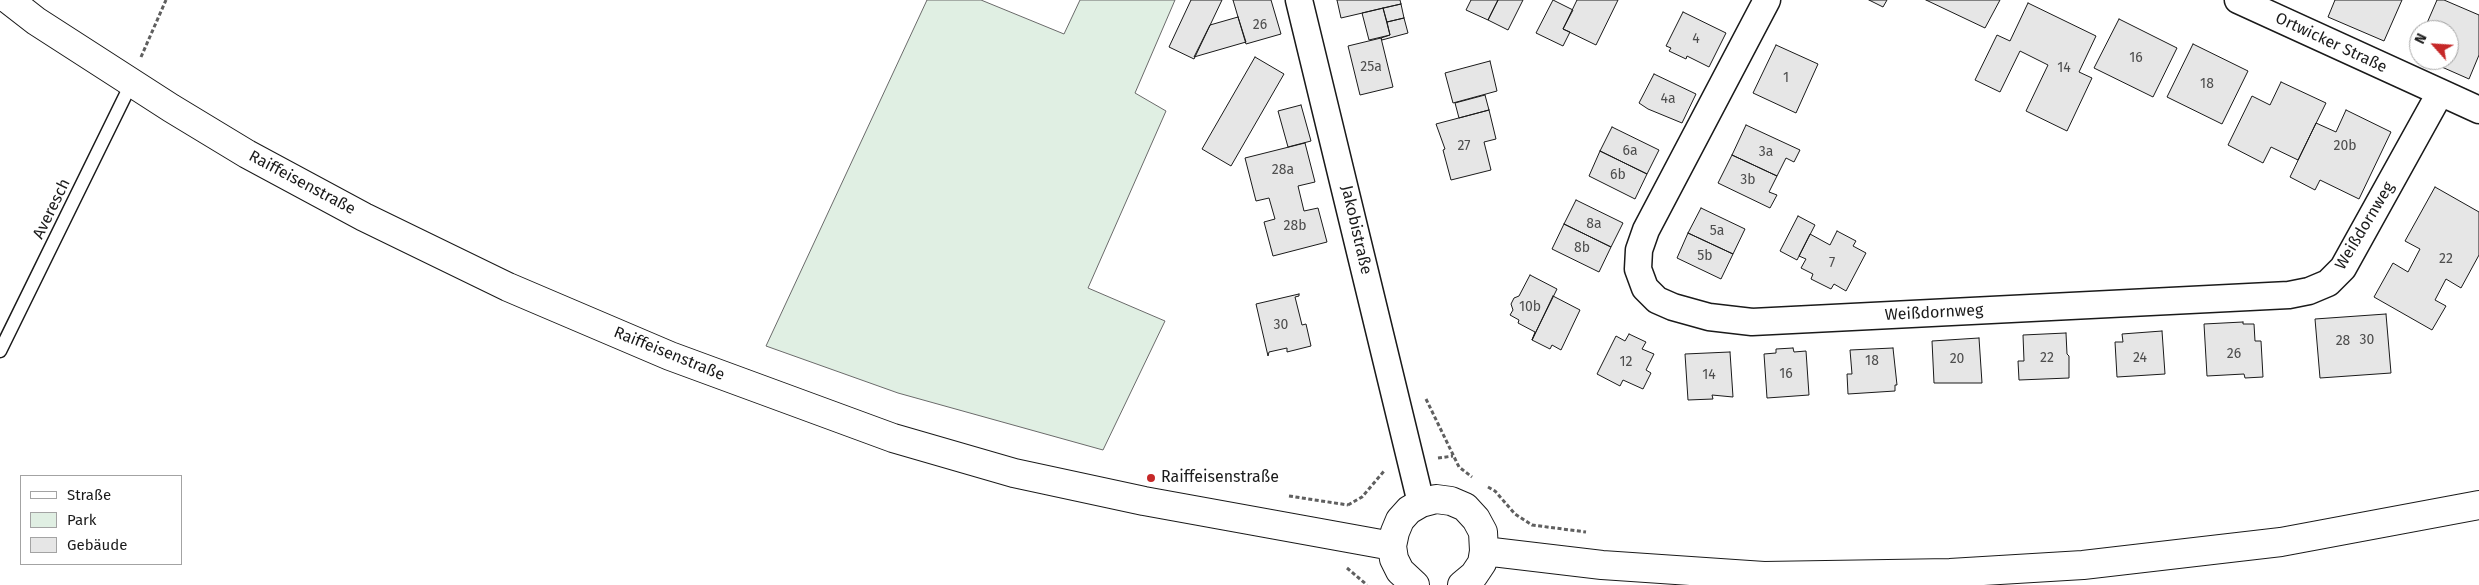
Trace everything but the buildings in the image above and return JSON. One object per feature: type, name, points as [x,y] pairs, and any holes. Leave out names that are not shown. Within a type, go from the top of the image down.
[{"type":"street","name":"Raiffeisenstraße","points":[[8,0],[36,21],[247,154],[436,253],[508,287],[661,352],[893,438],[1014,472],[1144,501],[1392,546]]},
{"type":"street","name":"Jakobistraße","points":[[1299,0],[1421,503]]},
{"type":"street","name":"Weißdornweg","points":[[1766,0],[1646,230],[1639,250],[1638,269],[1645,288],[1658,300],[1673,307],[1710,317],[1752,322],[2289,295],[2309,291],[2328,283],[2343,268],[2440,93]]},
{"type":"street","name":"Ortwicker Straße","points":[[2238,0],[2479,110]]},
{"type":"street","points":[[1416,585],[1400,571],[1394,559],[1392,546],[1400,520],[1421,503],[1436,499],[1451,501],[1465,508],[1476,519],[1483,532],[1484,551],[1482,562],[1474,576],[1462,585]]},
{"type":"street","points":[[1484,551],[1602,565],[1764,576],[1950,573],[2083,565],[2262,544],[2479,505]]},
{"type":"lane","name":"Averesch","points":[[0,351],[132,82]]},
{"type":"path","points":[[132,82],[166,0]]},
{"type":"path","points":[[1423,394],[1459,467],[1478,481]]},
{"type":"path","points":[[1487,486],[1495,491],[1516,514],[1532,525],[1594,533]]},
{"type":"path","points":[[1281,495],[1348,505]]},
{"type":"green space","points":[[927,0],[981,0],[1064,34],[1080,0],[1175,0],[1135,93],[1166,111],[1088,288],[1165,321],[1103,450],[898,393],[766,346]]},
{"type":"place","name":"Raiffeisenstraße","points":[[1151,478]]}]
